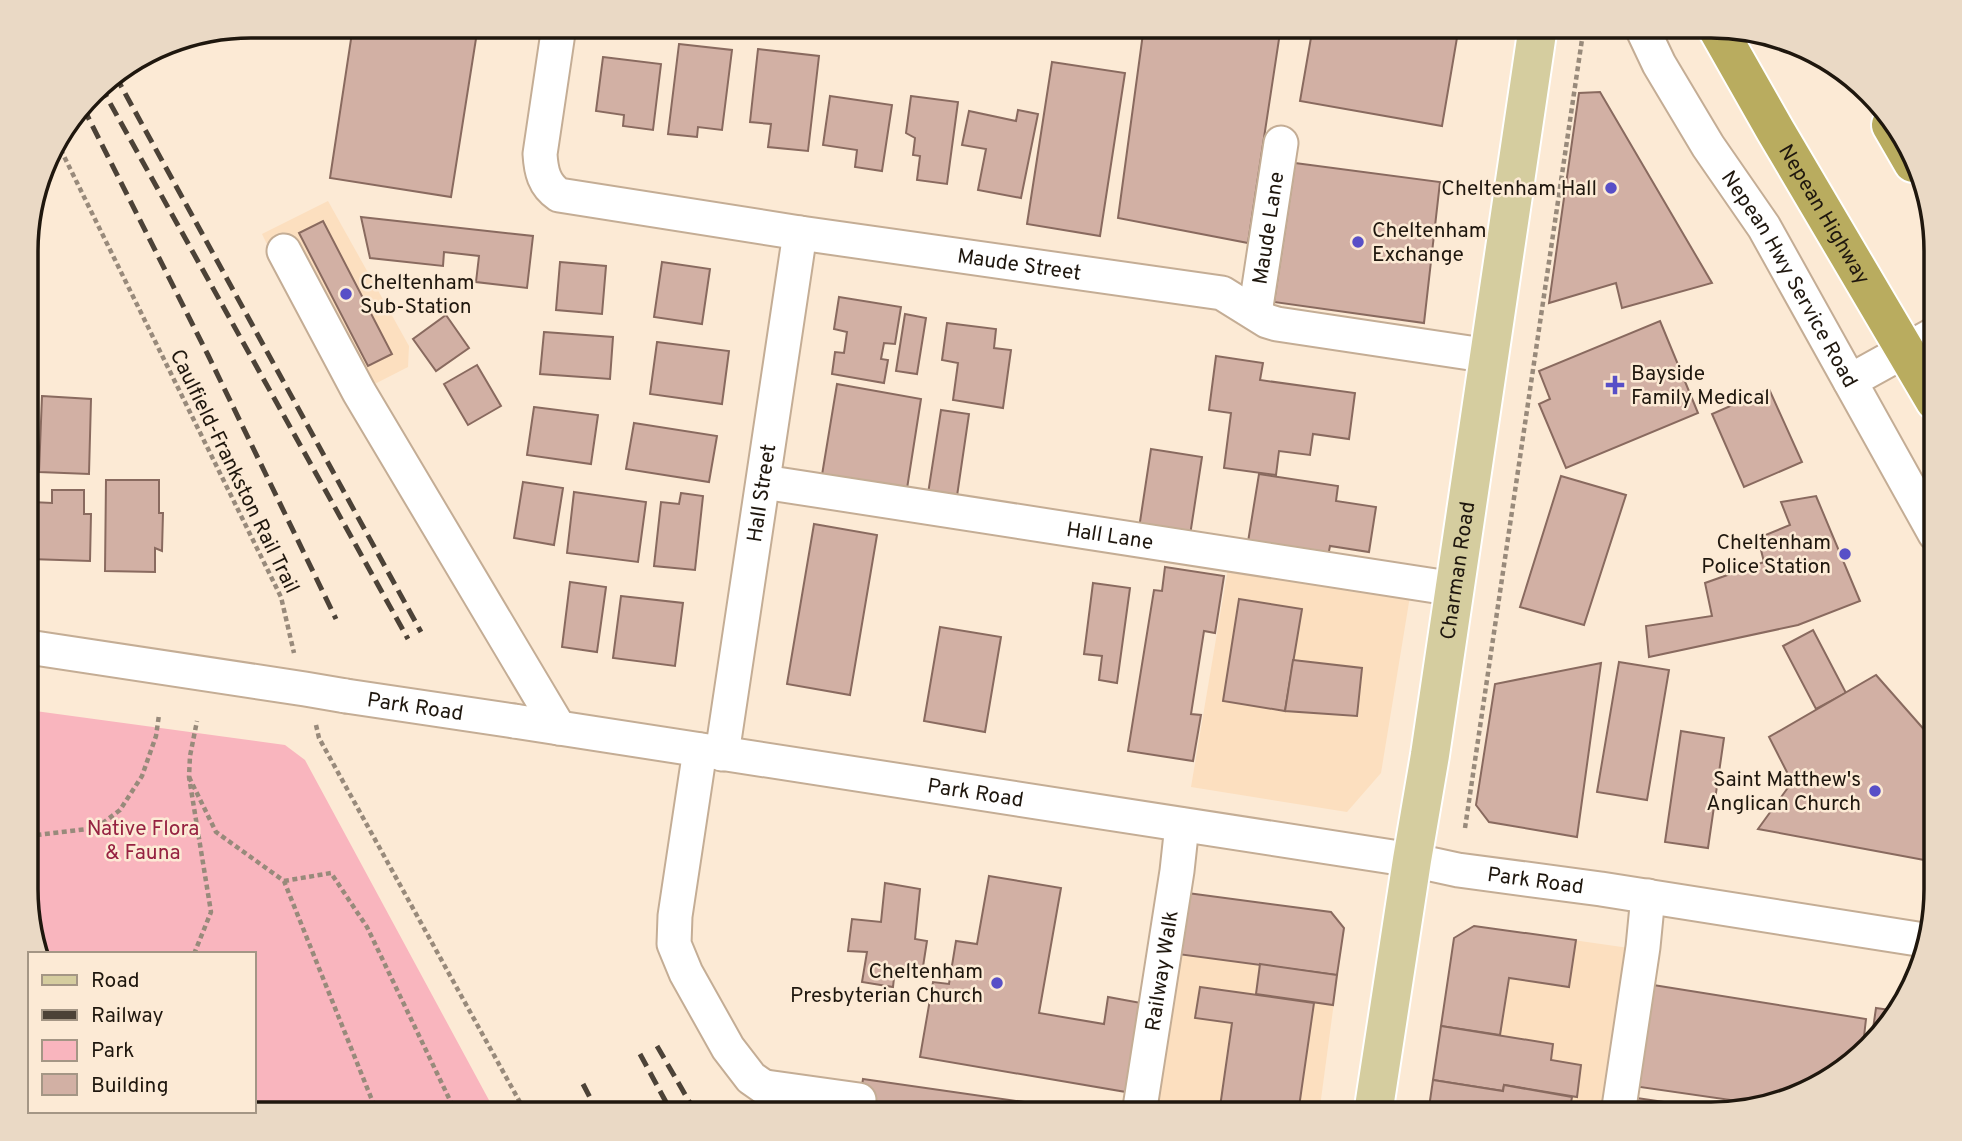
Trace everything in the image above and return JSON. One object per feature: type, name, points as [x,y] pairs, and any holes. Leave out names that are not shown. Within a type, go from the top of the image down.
[{"type":"highway","name":"Nepean Highway","points":[[1724,39],[1920,342]]},
{"type":"main road","name":"Charman Road","points":[[1375,1102],[1430,755],[1536,39]]},
{"type":"street","name":"Maude Street","points":[[556,39],[540,154],[545,182],[559,195],[800,233],[1222,293],[1267,321],[1277,324],[1490,356]]},
{"type":"street","name":"Nepean Hwy Service Road","points":[[1646,39],[1708,146],[1764,227],[1923,512]]},
{"type":"street","name":"Maude Lane","points":[[1255,313],[1281,144]]},
{"type":"street","name":"Hall Street","points":[[778,1102],[774,1094],[751,1077],[728,1048],[685,973],[674,944],[675,916],[711,752],[764,482],[800,233]]},
{"type":"street","points":[[284,251],[359,392],[559,727]]},
{"type":"street","points":[[1850,381],[1920,342]]},
{"type":"street","name":"Hall Lane","points":[[764,482],[1455,589]]},
{"type":"street","name":"Park Road","points":[[38,649],[1917,939]]},
{"type":"street","name":"Railway Walk","points":[[1141,1102],[1182,825]]},
{"type":"street","points":[[1620,1102],[1648,896]]},
{"type":"street","points":[[766,1087],[859,1100]]},
{"type":"path","points":[[1465,828],[1582,39]]},
{"type":"path","name":"Caulfield-Frankston Rail Trail","points":[[63,154],[281,597],[319,737],[520,1102]]},
{"type":"path","points":[[38,835],[96,828],[120,810],[142,776],[156,736],[159,715]]},
{"type":"path","points":[[195,952],[211,912],[189,778],[190,756],[197,722]]},
{"type":"path","points":[[189,778],[216,832],[284,881],[373,1102]]},
{"type":"path","points":[[284,881],[331,873],[367,927],[451,1102]]},
{"type":"shaded area","points":[[328,201],[409,346],[408,367],[342,399],[262,234]]},
{"type":"shaded area","points":[[1229,562],[1411,590],[1381,773],[1347,812],[1191,787]]},
{"type":"shaded area","points":[[1180,892],[1331,912],[1344,928],[1321,1102],[1146,1102]]},
{"type":"shaded area","points":[[1474,926],[1636,949],[1614,1102],[1430,1102],[1454,938]]},
{"type":"green space","name":"Native Flora & Fauna","points":[[38,711],[285,745],[305,760],[490,1102],[256,1102],[256,952],[48,952],[40,917],[38,890]]},
{"type":"building","points":[[351,39],[476,39],[451,197],[330,178]]},
{"type":"building","points":[[1142,39],[1279,39],[1248,243],[1118,218]]},
{"type":"building","points":[[1311,39],[1457,39],[1442,126],[1300,101]]},
{"type":"building","points":[[679,44],[732,50],[722,130],[698,127],[697,137],[668,134]]},
{"type":"building","points":[[758,49],[819,56],[808,151],[768,147],[771,124],[750,122]]},
{"type":"building","points":[[603,57],[661,64],[653,130],[623,126],[624,115],[596,111]]},
{"type":"building","points":[[1052,62],[1125,73],[1100,236],[1027,224]]},
{"type":"building","name":"Cheltenham Hall","points":[[1600,92],[1712,283],[1622,308],[1616,283],[1549,303],[1579,93]]},
{"type":"building","points":[[830,96],[892,105],[882,171],[855,167],[857,150],[823,145]]},
{"type":"building","points":[[911,96],[958,102],[947,184],[917,180],[920,156],[913,155],[915,138],[906,133]]},
{"type":"building","points":[[1018,110],[1038,114],[1021,198],[978,190],[986,149],[962,145],[969,111],[1016,121]]},
{"type":"building","name":"Cheltenham Exchange","points":[[1295,163],[1440,182],[1424,323],[1274,302]]},
{"type":"building","points":[[361,217],[533,236],[527,288],[476,282],[479,256],[444,252],[443,266],[370,258]]},
{"type":"building","name":"Cheltenham Sub-Station","points":[[323,221],[392,354],[368,366],[299,233]]},
{"type":"building","points":[[560,262],[606,266],[602,314],[556,310]]},
{"type":"building","points":[[662,262],[710,269],[702,324],[654,317]]},
{"type":"building","points":[[839,297],[901,307],[895,344],[884,343],[881,359],[888,360],[884,383],[832,374],[835,352],[844,353],[847,332],[834,329]]},
{"type":"building","points":[[905,314],[926,318],[917,374],[896,371]]},
{"type":"building","points":[[446,315],[469,348],[436,371],[413,339]]},
{"type":"building","name":"Bayside Family Medical","points":[[1660,321],[1698,413],[1566,468],[1539,404],[1550,399],[1539,371]]},
{"type":"building","points":[[947,323],[996,329],[994,348],[1011,350],[1003,408],[953,400],[958,363],[942,360]]},
{"type":"building","points":[[544,332],[613,337],[610,379],[540,374]]},
{"type":"building","points":[[657,342],[729,351],[722,404],[650,394]]},
{"type":"building","points":[[1216,356],[1263,363],[1260,380],[1355,393],[1349,439],[1313,434],[1310,455],[1279,451],[1276,475],[1224,468],[1231,413],[1209,410]]},
{"type":"building","points":[[477,365],[501,406],[468,425],[444,384]]},
{"type":"building","points":[[837,384],[921,399],[906,495],[821,481]]},
{"type":"building","points":[[1769,389],[1802,462],[1744,487],[1712,414]]},
{"type":"building","points":[[42,396],[91,399],[89,474],[39,472]]},
{"type":"building","points":[[534,407],[598,415],[591,464],[527,455]]},
{"type":"building","points":[[941,410],[969,414],[956,503],[927,500]]},
{"type":"building","points":[[634,423],[717,436],[709,482],[626,469]]},
{"type":"building","points":[[1151,449],[1202,457],[1189,542],[1138,535]]},
{"type":"building","points":[[1259,474],[1338,486],[1336,501],[1376,507],[1369,552],[1330,546],[1327,561],[1247,548]]},
{"type":"building","points":[[1561,476],[1626,495],[1584,625],[1520,607]]},
{"type":"building","points":[[106,480],[159,480],[159,513],[163,513],[162,551],[155,548],[155,572],[105,571]]},
{"type":"building","points":[[523,482],[563,488],[554,545],[514,538]]},
{"type":"building","points":[[52,490],[84,490],[84,514],[91,514],[90,561],[38,559],[38,502],[52,503]]},
{"type":"building","points":[[574,492],[646,502],[638,562],[567,553]]},
{"type":"building","points":[[681,493],[703,496],[695,570],[654,566],[661,502],[679,504]]},
{"type":"building","points":[[1816,496],[1860,601],[1798,625],[1649,657],[1646,626],[1712,616],[1705,583],[1764,562],[1758,538],[1790,525],[1781,502]]},
{"type":"building","points":[[814,524],[877,535],[850,695],[787,684]]},
{"type":"building","points":[[1165,567],[1224,576],[1215,633],[1204,631],[1191,714],[1201,715],[1193,761],[1128,751],[1154,590],[1162,591]]},
{"type":"building","points":[[570,582],[606,587],[597,652],[562,647]]},
{"type":"building","points":[[1093,583],[1130,588],[1117,683],[1099,680],[1102,656],[1084,654]]},
{"type":"building","points":[[621,596],[683,603],[675,666],[613,658]]},
{"type":"building","points":[[1239,599],[1302,609],[1285,711],[1223,701]]},
{"type":"building","points":[[940,627],[1001,637],[985,732],[924,721]]},
{"type":"building","points":[[1813,630],[1846,693],[1816,709],[1783,646]]},
{"type":"building","points":[[1293,660],[1362,668],[1357,716],[1285,711]]},
{"type":"building","points":[[1619,662],[1669,670],[1647,800],[1597,792]]},
{"type":"building","points":[[1601,663],[1577,837],[1489,822],[1476,805],[1495,684]]},
{"type":"building","points":[[1876,675],[1923,728],[1923,860],[1758,829],[1792,782],[1769,737]]},
{"type":"building","points":[[1681,731],[1724,738],[1708,848],[1665,842]]},
{"type":"building","name":"Cheltenham Presbyterian Church","points":[[989,876],[1061,888],[1039,1013],[1104,1024],[1108,997],[1141,1003],[1126,1092],[920,1057],[933,982],[949,984],[956,941],[977,944]]},
{"type":"building","points":[[885,883],[920,889],[915,939],[927,941],[922,973],[895,969],[893,987],[862,982],[867,952],[848,951],[852,919],[881,922]]},
{"type":"building","points":[[1180,892],[1331,912],[1344,928],[1337,975],[1170,953]]},
{"type":"building","points":[[1474,926],[1576,940],[1569,987],[1509,978],[1500,1035],[1441,1026],[1454,938]]},
{"type":"building","points":[[1260,964],[1337,975],[1333,1005],[1256,994]]},
{"type":"building","points":[[1647,984],[1866,1019],[1864,1037],[1840,1059],[1817,1074],[1779,1091],[1734,1101],[1633,1086]]},
{"type":"building","points":[[1200,987],[1314,1003],[1300,1102],[1221,1102],[1232,1023],[1195,1018]]},
{"type":"building","points":[[1876,1008],[1886,1009],[1880,1019],[1873,1026]]},
{"type":"building","points":[[1441,1026],[1553,1044],[1551,1060],[1581,1065],[1577,1097],[1504,1085],[1503,1091],[1433,1080]]},
{"type":"building","points":[[863,1079],[1024,1102],[859,1102]]},
{"type":"building","points":[[1433,1080],[1503,1091],[1504,1085],[1572,1097],[1571,1102],[1430,1102]]},
{"type":"building","points":[[1630,1097],[1664,1102],[1629,1102]]},
{"type":"railway","points":[[120,84],[421,632]]},
{"type":"railway","points":[[106,96],[408,639]]},
{"type":"railway","points":[[87,116],[208,355],[336,619]]},
{"type":"railway","points":[[657,1046],[689,1102]]},
{"type":"railway","points":[[640,1054],[666,1102]]},
{"type":"railway","points":[[583,1084],[592,1102]]},
{"type":"place","name":"Cheltenham Hall","points":[[1611,188]]},
{"type":"place","name":"Cheltenham Exchange","points":[[1358,242]]},
{"type":"place","name":"Cheltenham Sub-Station","points":[[346,294]]},
{"type":"place","name":"Bayside Family Medical","points":[[1615,385]]},
{"type":"place","name":"Cheltenham Police Station","points":[[1845,554]]},
{"type":"place","name":"Saint Matthew's Anglican Church","points":[[1875,791]]},
{"type":"place","name":"Cheltenham Presbyterian Church","points":[[997,983]]}]
